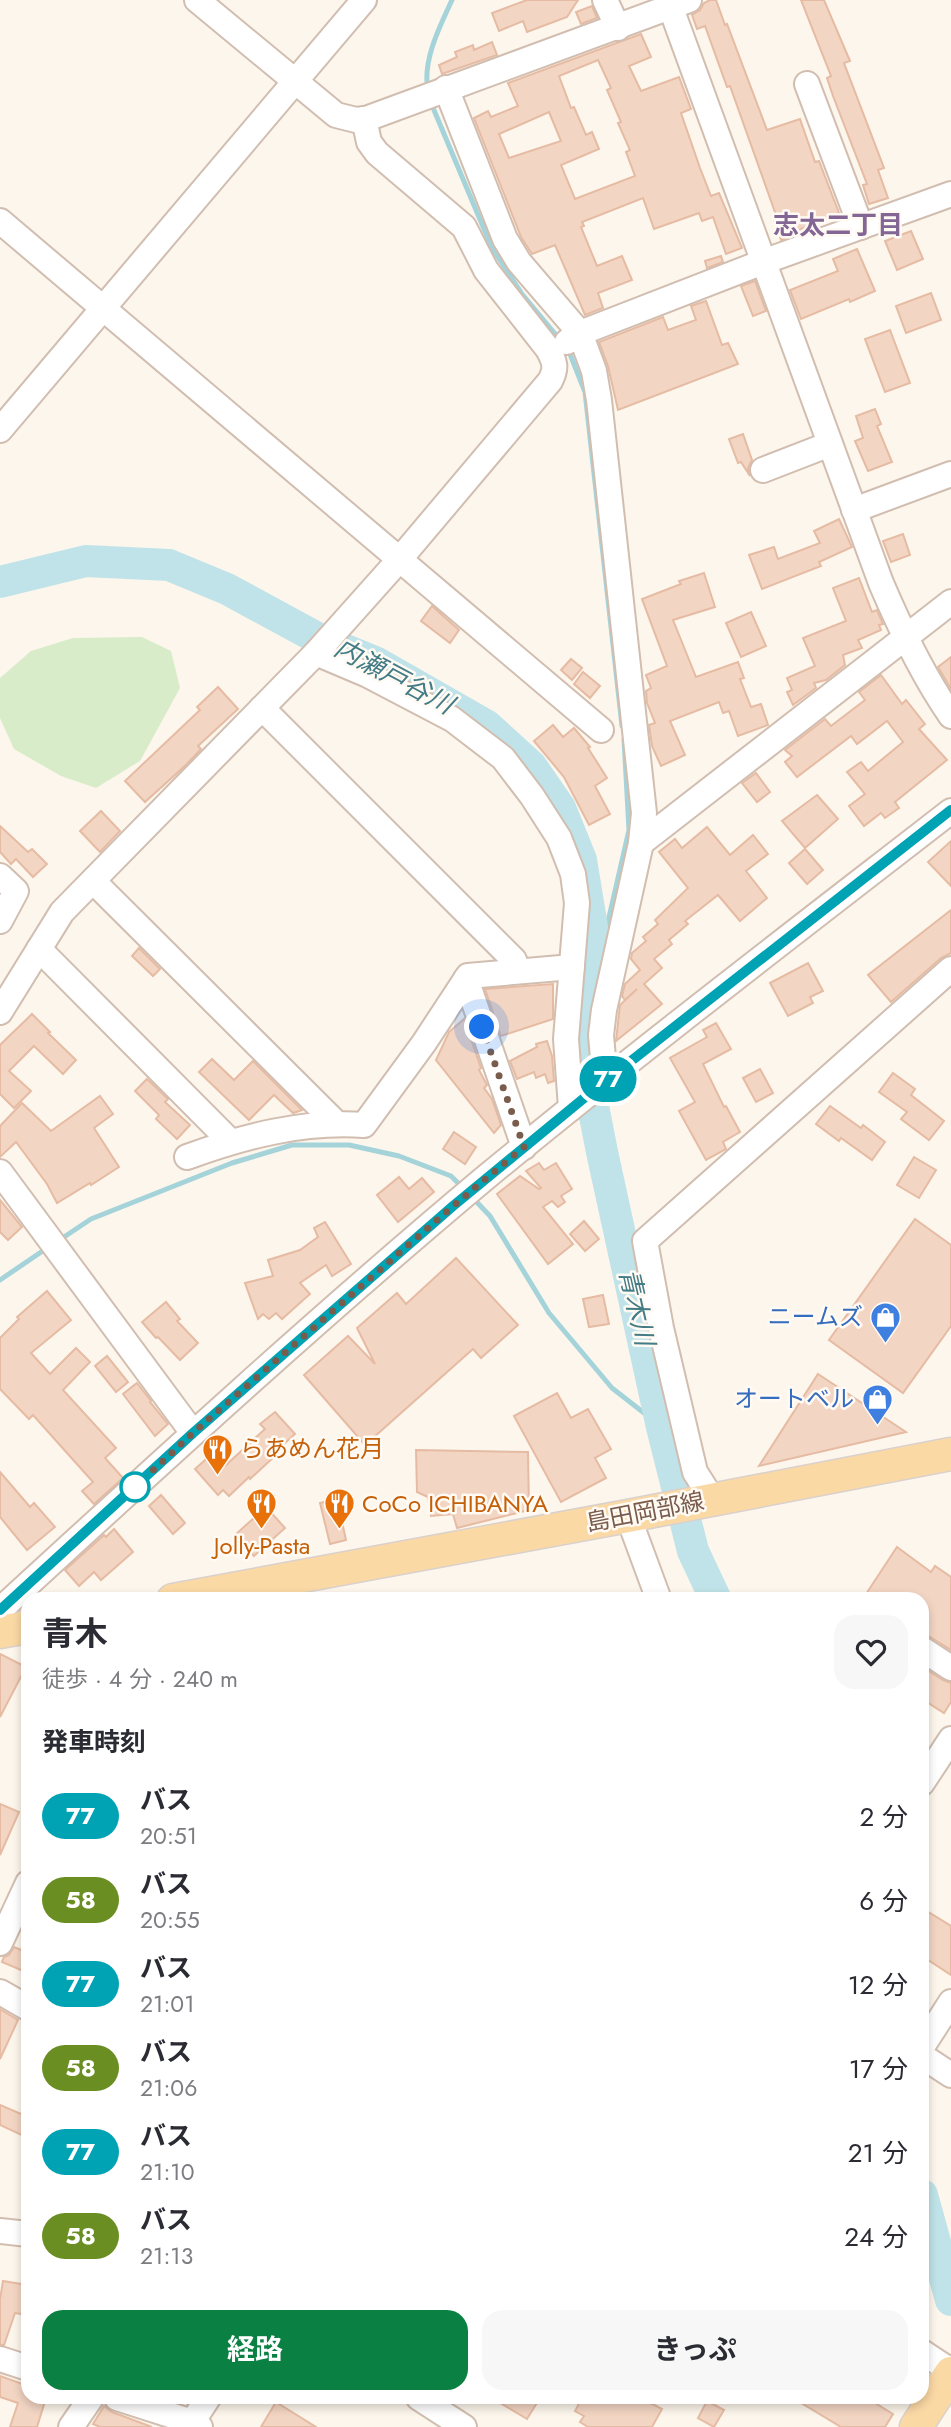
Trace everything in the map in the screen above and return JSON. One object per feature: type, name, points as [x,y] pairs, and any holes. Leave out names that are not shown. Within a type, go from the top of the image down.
[{"type":"main road","name":"島田岡部線","points":[[244,1592],[951,1454]]},
{"type":"main road","points":[[0,1632],[21,1628]]},
{"type":"main road","points":[[916,2427],[951,2372]]},
{"type":"street","points":[[197,0],[336,115],[356,120],[364,120],[618,28],[676,2],[764,262],[904,638],[951,716]]},
{"type":"street","points":[[0,430],[364,0]]},
{"type":"street","points":[[606,0],[618,28]]},
{"type":"street","points":[[807,84],[861,226]]},
{"type":"street","points":[[444,89],[505,239],[519,262],[577,334],[594,371],[599,401],[643,801],[641,844],[604,1010],[601,1035],[606,1081]]},
{"type":"street","points":[[0,1012],[62,912],[316,653],[399,560],[556,371],[551,355],[527,320],[486,270],[464,227],[377,153],[369,142],[364,120]]},
{"type":"street","points":[[551,355],[577,334],[951,194]]},
{"type":"street","points":[[0,221],[601,730]]},
{"type":"street","points":[[763,470],[830,444]]},
{"type":"street","points":[[855,510],[951,474]]},
{"type":"street","points":[[641,844],[951,602]]},
{"type":"street","points":[[316,653],[369,675],[452,719],[503,758],[559,838],[573,874],[576,903],[566,1039],[572,1108]]},
{"type":"street","points":[[262,708],[514,960],[518,971]]},
{"type":"street","points":[[0,1610],[193,1433],[484,1179],[951,810]]},
{"type":"street","points":[[0,876],[16,891],[0,921]]},
{"type":"street","points":[[93,881],[336,1123]]},
{"type":"street","points":[[39,949],[230,1141]]},
{"type":"street","points":[[187,1157],[230,1141],[282,1129],[336,1123],[364,1125],[424,1043],[468,976],[572,967]]},
{"type":"street","points":[[709,1500],[695,1472],[661,1328],[645,1241],[951,969]]},
{"type":"street","points":[[466,979],[524,1147]]},
{"type":"street","points":[[0,1172],[193,1433]]},
{"type":"street","points":[[628,1516],[656,1592]]},
{"type":"street","points":[[929,1654],[951,1668]]},
{"type":"street","points":[[929,1767],[951,1739]]},
{"type":"street","points":[[0,1943],[21,1898]]},
{"type":"street","points":[[0,1992],[21,2003]]},
{"type":"street","points":[[929,2036],[951,2003]]},
{"type":"street","points":[[929,2061],[951,2075]]},
{"type":"street","points":[[929,2357],[951,2372]]},
{"type":"street","points":[[0,2359],[21,2366]]},
{"type":"street","points":[[71,2427],[87,2404]]},
{"type":"street","points":[[134,2404],[194,2425],[205,2404]]},
{"type":"street","points":[[429,2412],[464,2427]]},
{"type":"green space","points":[[142,637],[171,651],[180,688],[140,761],[96,788],[61,776],[14,749],[0,718],[0,678],[31,651],[73,638]]},
{"type":"building","points":[[527,0],[578,0],[567,17],[527,32],[523,21],[499,31],[492,13]]},
{"type":"building","points":[[710,0],[716,0],[725,25],[727,24],[767,130],[800,119],[815,162],[819,161],[839,213],[781,240],[773,216],[776,215],[730,86],[727,87],[705,26],[697,29],[692,15]]},
{"type":"building","points":[[801,0],[824,0],[850,61],[844,63],[884,168],[878,170],[888,198],[869,204],[863,185],[867,184],[827,78],[831,76]]},
{"type":"building","points":[[592,6],[597,18],[581,24],[576,12]]},
{"type":"building","points":[[641,34],[651,57],[629,66],[641,91],[679,77],[691,109],[681,113],[700,168],[711,196],[719,193],[742,248],[726,254],[713,217],[702,221],[699,213],[654,229],[643,198],[582,222],[584,226],[581,227],[597,266],[622,256],[632,280],[598,293],[603,308],[585,315],[555,245],[532,254],[521,237],[474,118],[488,111],[491,117],[518,106],[508,83]],"holes":[[[598,60],[611,88],[607,90],[621,122],[618,123],[630,150],[626,152],[635,176],[575,199],[561,165],[599,149],[592,132],[586,135],[574,107],[571,108],[559,76]],[[549,112],[561,141],[509,158],[499,134]]]},
{"type":"building","points":[[492,42],[497,55],[442,74],[439,65],[457,57],[455,52],[473,45],[474,50]]},
{"type":"building","points":[[911,231],[923,259],[897,270],[885,241]]},
{"type":"building","points":[[857,249],[875,291],[801,319],[790,290],[838,271],[833,259]]},
{"type":"building","points":[[721,256],[723,262],[707,268],[705,261]]},
{"type":"building","points":[[755,281],[766,311],[753,316],[741,286]]},
{"type":"building","points":[[931,293],[941,320],[906,333],[896,306]]},
{"type":"building","points":[[706,301],[722,345],[728,343],[738,364],[618,410],[608,366],[599,342],[663,317],[668,330],[696,320],[691,306]]},
{"type":"building","points":[[890,330],[910,383],[885,392],[865,339]]},
{"type":"building","points":[[875,409],[881,424],[877,426],[892,462],[868,471],[855,441],[863,438],[856,416]]},
{"type":"building","points":[[743,434],[752,460],[748,468],[750,476],[741,462],[738,463],[729,439]]},
{"type":"building","points":[[839,519],[852,547],[819,562],[821,566],[762,589],[749,555],[774,547],[778,559],[820,543],[814,531]]},
{"type":"building","points":[[903,534],[910,555],[891,562],[883,541]]},
{"type":"building","points":[[704,573],[715,607],[673,620],[696,677],[738,662],[744,678],[740,679],[751,707],[761,704],[768,725],[738,736],[729,711],[723,713],[719,702],[670,721],[685,755],[661,766],[652,746],[649,725],[655,723],[647,703],[646,691],[651,688],[646,675],[667,666],[642,599],[681,584],[679,581]]},
{"type":"building","points":[[859,578],[872,612],[877,610],[883,624],[879,625],[881,630],[858,640],[862,648],[843,655],[845,665],[826,680],[814,683],[816,688],[793,705],[787,692],[792,690],[787,678],[815,666],[803,638],[846,621],[833,588]]},
{"type":"building","points":[[432,606],[459,630],[450,643],[421,621]]},
{"type":"building","points":[[751,612],[766,646],[741,657],[726,623]]},
{"type":"building","points":[[951,657],[951,689],[938,667]]},
{"type":"building","points":[[571,659],[582,668],[572,680],[561,670]]},
{"type":"building","points":[[583,672],[600,686],[590,698],[574,684]]},
{"type":"building","points":[[881,675],[902,704],[906,700],[925,724],[919,729],[947,760],[895,802],[899,808],[885,818],[881,813],[864,826],[849,806],[865,794],[847,772],[861,762],[868,771],[903,742],[887,721],[857,744],[851,736],[797,777],[785,762],[792,756],[785,750],[825,719],[831,726],[865,700],[859,692]]},
{"type":"building","points":[[218,687],[238,709],[198,746],[201,749],[187,764],[145,802],[125,781],[200,710],[197,707]]},
{"type":"building","points":[[553,725],[563,737],[574,728],[590,747],[588,748],[607,778],[595,786],[610,814],[589,825],[564,777],[534,741]]},
{"type":"building","points":[[756,773],[770,792],[757,802],[742,783]]},
{"type":"building","points":[[817,795],[838,819],[805,848],[782,821]]},
{"type":"building","points":[[101,811],[120,831],[100,852],[80,831]]},
{"type":"building","points":[[0,826],[28,852],[32,849],[47,864],[33,877],[16,859],[11,864],[0,852]]},
{"type":"building","points":[[707,827],[730,855],[753,835],[768,854],[746,871],[767,898],[740,921],[718,895],[685,921],[688,924],[669,940],[672,944],[654,959],[662,968],[644,984],[662,1004],[616,1041],[620,1005],[637,989],[625,1000],[622,996],[625,984],[640,970],[631,959],[632,953],[646,941],[643,937],[658,924],[655,920],[688,888],[659,852],[675,839],[682,848]]},
{"type":"building","points":[[951,841],[951,886],[928,862]]},
{"type":"building","points":[[805,849],[823,870],[807,884],[789,863]]},
{"type":"building","points":[[951,910],[951,953],[941,958],[891,1002],[868,975]]},
{"type":"building","points":[[139,948],[160,969],[153,976],[132,956]]},
{"type":"building","points":[[808,963],[823,991],[810,997],[813,1003],[788,1016],[770,983]]},
{"type":"building","points":[[553,984],[553,1019],[501,1036],[485,989]]},
{"type":"building","points":[[32,1014],[76,1060],[63,1074],[34,1046],[9,1071],[31,1091],[14,1108],[0,1094],[0,1045]]},
{"type":"building","points":[[464,1019],[481,1068],[479,1070],[487,1085],[484,1088],[492,1099],[501,1125],[494,1133],[436,1060],[449,1032]]},
{"type":"building","points":[[716,1023],[731,1049],[703,1064],[724,1107],[726,1106],[740,1132],[723,1142],[726,1149],[706,1160],[679,1111],[695,1102],[670,1058],[707,1037],[703,1030]]},
{"type":"building","points":[[547,1041],[552,1056],[554,1081],[548,1083],[545,1074],[536,1078],[534,1072],[517,1079],[510,1061],[537,1047],[536,1044]]},
{"type":"building","points":[[212,1059],[234,1080],[253,1061],[302,1110],[293,1113],[274,1095],[249,1120],[199,1072]]},
{"type":"building","points":[[760,1069],[773,1093],[756,1102],[743,1078]]},
{"type":"building","points":[[893,1073],[915,1089],[911,1095],[944,1121],[929,1140],[901,1119],[907,1112],[879,1092]]},
{"type":"building","points":[[147,1079],[168,1099],[165,1102],[190,1125],[177,1139],[156,1119],[159,1115],[135,1091]]},
{"type":"building","points":[[100,1096],[113,1114],[94,1128],[119,1167],[91,1185],[90,1183],[57,1203],[47,1184],[16,1142],[0,1157],[0,1126],[22,1103],[51,1131]]},
{"type":"building","points":[[830,1106],[861,1128],[863,1125],[885,1142],[872,1160],[816,1124]]},
{"type":"building","points":[[454,1132],[476,1147],[465,1164],[443,1149]]},
{"type":"building","points":[[914,1157],[936,1170],[919,1198],[897,1185]]},
{"type":"building","points":[[539,1163],[544,1170],[556,1163],[572,1189],[561,1196],[565,1202],[558,1207],[552,1201],[543,1207],[573,1244],[548,1264],[497,1194],[520,1176],[541,1188],[526,1171]]},
{"type":"building","points":[[399,1177],[409,1189],[422,1178],[434,1192],[398,1222],[377,1195]]},
{"type":"building","points":[[0,1200],[22,1227],[8,1240],[0,1232]]},
{"type":"building","points":[[915,1219],[951,1245],[951,1326],[903,1393],[829,1340]]},
{"type":"building","points":[[584,1221],[599,1239],[585,1251],[570,1234]]},
{"type":"building","points":[[325,1222],[351,1264],[332,1276],[326,1265],[300,1283],[310,1294],[282,1319],[276,1313],[269,1319],[263,1314],[258,1319],[245,1283],[273,1276],[268,1260],[300,1250],[318,1237],[314,1228]]},
{"type":"building","points":[[456,1258],[518,1325],[481,1358],[473,1349],[365,1445],[304,1375],[348,1336],[375,1364],[357,1328],[397,1293],[406,1304]]},
{"type":"building","points":[[47,1291],[71,1320],[31,1353],[50,1374],[76,1348],[90,1362],[63,1390],[116,1448],[105,1458],[123,1478],[94,1504],[82,1491],[93,1482],[33,1415],[29,1419],[0,1389],[0,1338],[19,1319],[17,1317]]},
{"type":"building","points":[[603,1295],[609,1324],[589,1327],[583,1299]]},
{"type":"building","points":[[166,1302],[180,1319],[177,1321],[198,1343],[180,1360],[142,1322]]},
{"type":"building","points":[[107,1356],[128,1382],[116,1392],[95,1366]]},
{"type":"building","points":[[818,1374],[906,1432],[759,1466]]},
{"type":"building","points":[[137,1383],[168,1424],[155,1436],[123,1394]]},
{"type":"building","points":[[557,1393],[571,1418],[588,1409],[611,1449],[595,1458],[606,1478],[561,1502],[514,1416]]},
{"type":"building","points":[[275,1412],[295,1434],[273,1454],[275,1456],[229,1496],[223,1490],[218,1495],[195,1469],[214,1452],[226,1465],[265,1429],[260,1424]]},
{"type":"building","points":[[416,1450],[528,1452],[529,1510],[457,1528],[453,1514],[431,1516],[428,1497],[417,1492]]},
{"type":"building","points":[[0,1472],[30,1507],[34,1503],[55,1527],[27,1550],[0,1517]]},
{"type":"building","points":[[161,1495],[185,1523],[173,1534],[149,1506]]},
{"type":"building","points":[[337,1499],[346,1540],[330,1544],[320,1503]]},
{"type":"building","points":[[266,1507],[285,1528],[254,1556],[235,1535]]},
{"type":"building","points":[[114,1529],[133,1552],[101,1580],[94,1572],[79,1586],[65,1570]]},
{"type":"building","points":[[897,1547],[931,1572],[935,1566],[951,1577],[951,1650],[929,1637],[929,1592],[867,1592]]},
{"type":"building","points":[[0,1654],[21,1664],[21,1677],[0,1717]]},
{"type":"building","points":[[929,1671],[951,1683],[951,1702],[944,1713],[929,1703]]},
{"type":"building","points":[[0,1804],[19,1812],[0,1855]]},
{"type":"building","points":[[929,1912],[951,1926],[951,1975],[929,1961]]},
{"type":"building","points":[[14,1947],[21,1950],[21,1970],[2,1962],[4,1957],[9,1955]]},
{"type":"building","points":[[0,2009],[18,2020],[0,2059]]},
{"type":"building","points":[[0,2105],[21,2114],[21,2135],[0,2125]]},
{"type":"building","points":[[3,2281],[21,2284],[21,2314],[15,2313],[4,2345],[0,2345],[0,2299]]},
{"type":"building","points":[[0,2376],[21,2384],[21,2404],[44,2404],[37,2427],[10,2427],[18,2403],[0,2397]]},
{"type":"building","points":[[275,2404],[279,2404],[316,2427],[261,2427]]},
{"type":"building","points":[[502,2404],[536,2404],[527,2419]]},
{"type":"building","points":[[579,2404],[652,2404],[662,2409],[652,2427],[588,2427],[580,2422],[584,2416],[575,2411]]},
{"type":"building","points":[[705,2404],[713,2404],[724,2410],[714,2427],[698,2418]]},
{"type":"building","points":[[803,2404],[877,2404],[893,2414],[885,2427],[841,2427]]},
{"type":"building","points":[[104,2406],[112,2412],[152,2427],[100,2427],[93,2424]]},
{"type":"waterway","points":[[428,90],[430,56],[452,0]]},
{"type":"waterway","points":[[431,103],[492,248],[522,294],[561,341]]},
{"type":"waterway","points":[[568,349],[585,392],[622,726]]},
{"type":"waterway","name":"内瀬戸谷川","points":[[0,582],[86,561],[169,565],[227,589],[321,640],[375,662],[487,726],[531,766],[560,808],[581,860],[593,933],[585,1065],[662,1427],[693,1551],[712,1592]]},
{"type":"waterway","points":[[588,1009],[629,830],[624,739]]},
{"type":"waterway","points":[[58,1241],[91,1219],[232,1163],[292,1145],[349,1145],[399,1156],[451,1176],[463,1188]]},
{"type":"waterway","points":[[472,1197],[490,1216],[549,1313],[612,1388],[662,1427]]},
{"type":"waterway","points":[[0,1280],[47,1248]]},
{"type":"waterway","name":"青木川","points":[[929,2220],[951,2300]]},
{"type":"bus line","name":"77","points":[[0,1610],[193,1433],[453,1206],[589,1094],[951,810]]},
{"type":"place","name":"ニームズ","points":[[886,1344]]},
{"type":"place","name":"オートベル","points":[[877,1426]]},
{"type":"place","name":"らあめん花月","points":[[217,1476]]},
{"type":"place","name":"Jolly-Pasta","points":[[262,1531]]},
{"type":"place","name":"CoCo ICHIBANYA","points":[[339,1531]]},
{"type":"district","name":"志太二丁目","points":[[838,225]]},
{"type":"route","points":[[135,1487],[193,1433],[524,1147],[482,1027]]}]
